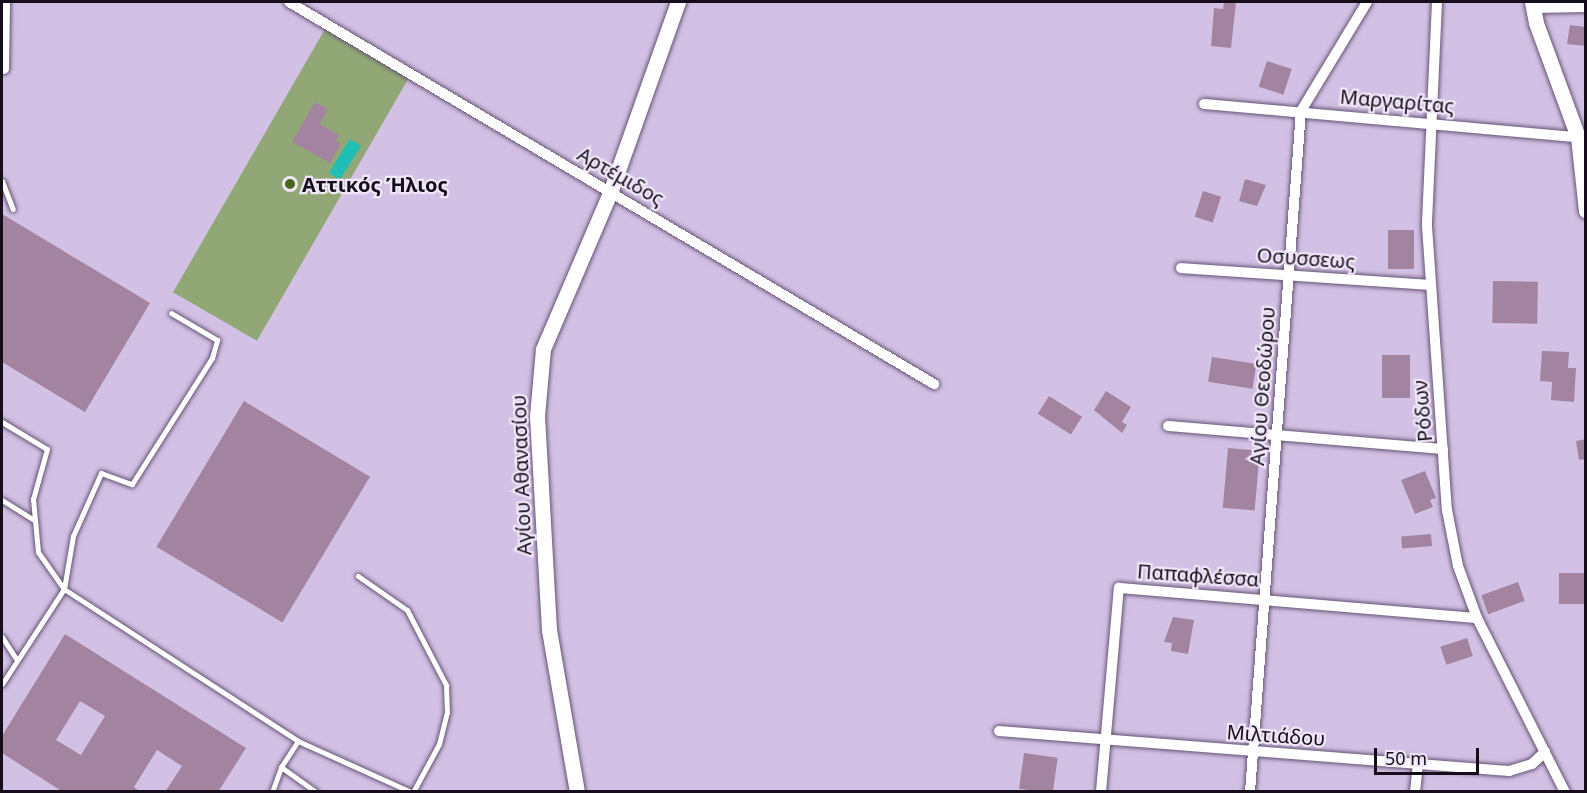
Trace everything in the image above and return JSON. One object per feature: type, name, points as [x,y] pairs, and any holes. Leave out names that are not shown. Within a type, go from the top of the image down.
[{"type":"street","points":[[4,69],[5,2]]},
{"type":"street","name":"Αρτέμιδος","points":[[289,2],[495,126],[611,190],[934,384]]},
{"type":"street","name":"Αγίου Αθανασίου","points":[[577,792],[549,630],[537,416],[543,349],[611,190],[678,2]]},
{"type":"street","name":"Αγίου Θεοδώρου","points":[[1250,792],[1301,111],[1367,2]]},
{"type":"street","name":"Ρόδων","points":[[1437,2],[1427,226],[1429,285],[1447,510],[1458,566],[1477,618],[1565,792]]},
{"type":"street","points":[[1586,7],[1533,5],[1582,138],[1586,211]]},
{"type":"street","name":"Μαργαρίτας","points":[[1204,104],[1432,122],[1582,138]]},
{"type":"street","name":"Οσυσσεως","points":[[1181,268],[1429,285]]},
{"type":"street","points":[[1168,426],[1443,449]]},
{"type":"street","name":"Παπαφλέσσα","points":[[1101,792],[1119,588],[1265,597],[1477,618]]},
{"type":"street","name":"Μιλτιάδου","points":[[999,731],[1509,771],[1532,764],[1545,752]]},
{"type":"street","points":[[1415,792],[1418,764]]},
{"type":"lane","points":[[2,181],[13,209]]},
{"type":"lane","points":[[2,684],[64,589],[73,536],[101,473],[132,484],[212,358],[217,340],[171,313]]},
{"type":"lane","points":[[2,422],[47,449],[33,499],[34,520],[38,552],[64,589],[298,741],[412,792],[439,744],[447,712],[446,685],[407,610],[358,576]]},
{"type":"lane","points":[[2,500],[34,520]]},
{"type":"lane","points":[[2,637],[17,660]]},
{"type":"lane","points":[[272,792],[281,767],[298,741]]},
{"type":"lane","points":[[281,767],[316,792]]},
{"type":"shaded area","name":"Αττικός Ήλιος","points":[[325,29],[409,78],[257,341],[173,292]]},
{"type":"shaded area","points":[[350,139],[361,146],[340,180],[329,173]]},
{"type":"building","points":[[1224,2],[1236,2],[1231,48],[1211,46],[1214,8],[1223,9]]},
{"type":"building","points":[[1570,25],[1586,27],[1586,46],[1567,44]]},
{"type":"building","points":[[1267,61],[1292,69],[1283,95],[1259,87]]},
{"type":"building","points":[[315,102],[328,109],[320,124],[339,135],[336,141],[341,144],[330,163],[292,142]]},
{"type":"building","points":[[1245,179],[1266,185],[1257,206],[1239,201]]},
{"type":"building","points":[[1203,191],[1221,197],[1213,223],[1195,217]]},
{"type":"building","points":[[2,214],[150,303],[85,412],[2,362]]},
{"type":"building","points":[[1388,230],[1414,230],[1414,269],[1388,269]]},
{"type":"building","points":[[1493,281],[1538,282],[1537,324],[1492,323]]},
{"type":"building","points":[[1542,351],[1569,352],[1568,368],[1576,368],[1574,402],[1551,400],[1552,382],[1540,381]]},
{"type":"building","points":[[1382,355],[1410,355],[1410,398],[1382,398]]},
{"type":"building","points":[[1212,357],[1256,364],[1253,389],[1208,382]]},
{"type":"building","points":[[1106,391],[1131,407],[1122,422],[1127,425],[1122,433],[1094,410]]},
{"type":"building","points":[[1049,396],[1082,417],[1071,434],[1038,414]]},
{"type":"building","points":[[244,401],[370,477],[282,622],[156,547]]},
{"type":"building","points":[[1586,439],[1586,459],[1579,460],[1576,441]]},
{"type":"building","points":[[1228,448],[1260,451],[1255,511],[1223,508]]},
{"type":"building","points":[[1425,471],[1436,498],[1430,500],[1433,507],[1415,514],[1401,480]]},
{"type":"building","points":[[1431,534],[1432,546],[1402,549],[1401,537]]},
{"type":"building","points":[[1559,573],[1586,573],[1586,604],[1559,604]]},
{"type":"building","points":[[1518,582],[1525,601],[1488,614],[1481,595]]},
{"type":"building","points":[[1173,617],[1194,620],[1188,654],[1171,651],[1172,643],[1164,642]]},
{"type":"building","points":[[65,634],[246,748],[218,792],[165,792],[182,766],[157,750],[134,787],[141,792],[63,792],[2,753],[2,736]],"holes":[[[80,701],[105,716],[81,755],[56,740]]]},
{"type":"building","points":[[1467,638],[1473,656],[1446,665],[1440,647]]},
{"type":"building","points":[[1024,753],[1058,758],[1053,792],[1019,789]]},
{"type":"place","name":"Αττικός Ήλιος","points":[[290,184]]}]
